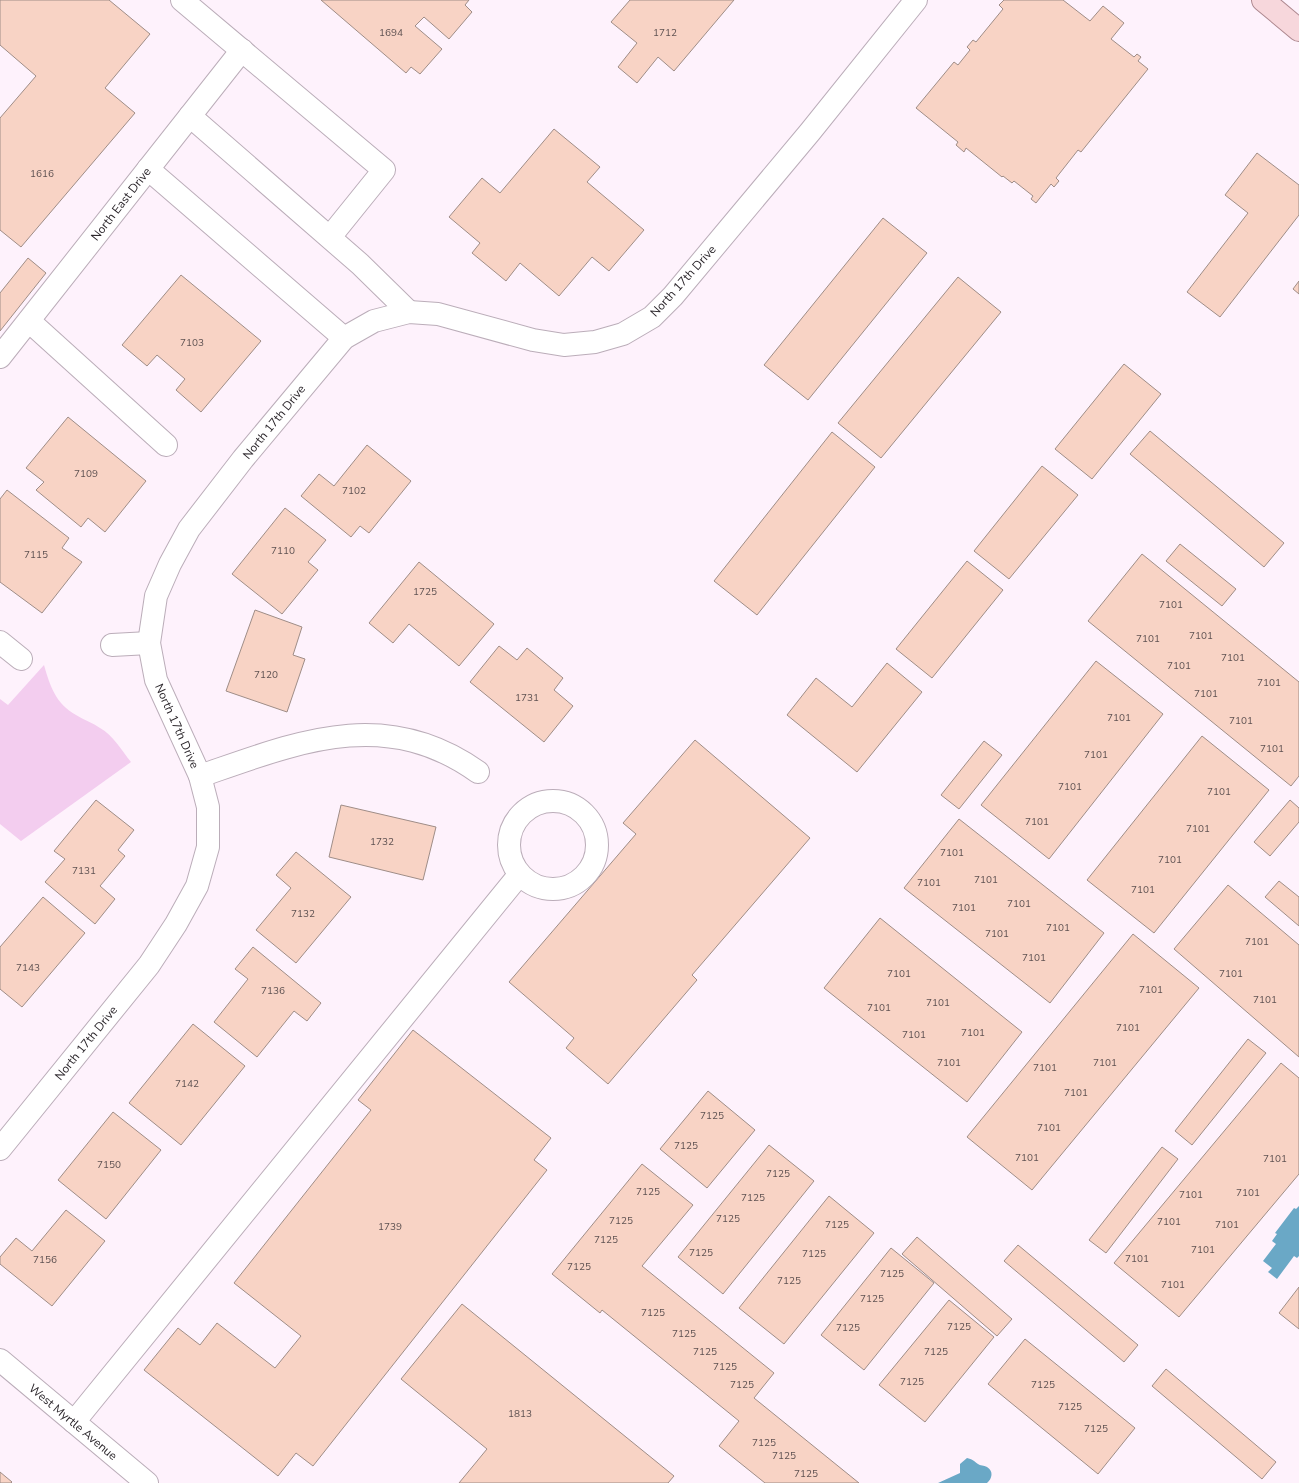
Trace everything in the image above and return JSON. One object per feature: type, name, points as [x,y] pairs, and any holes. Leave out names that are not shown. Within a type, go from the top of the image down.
[{"type":"main road","points":[[1263,0],[1299,30]]},
{"type":"street","points":[[182,0],[384,170],[330,237]]},
{"type":"street","name":"North 17th Drive","points":[[0,1149],[148,965],[176,924],[197,886],[208,846],[208,807],[200,776],[156,680],[149,643],[156,596],[170,564],[189,528],[243,459],[344,338],[374,321],[409,312],[438,314],[533,340],[564,345],[595,342],[623,334],[652,317],[673,296],[805,138],[916,0]]},
{"type":"street","name":"North East Drive","points":[[0,357],[242,50]]},
{"type":"street","points":[[190,116],[330,237],[409,312]]},
{"type":"street","points":[[148,169],[344,338]]},
{"type":"street","points":[[28,321],[166,445]]},
{"type":"street","points":[[0,642],[21,659]]},
{"type":"street","points":[[112,645],[149,643]]},
{"type":"street","points":[[200,776],[297,744],[336,736],[376,734],[413,740],[446,752],[478,772]]},
{"type":"street","points":[[556,801],[573,805],[586,816],[595,831],[597,849],[593,865],[582,879],[567,888],[550,890],[533,885],[519,875],[510,860],[508,842],[513,825],[524,812],[539,803],[556,801]]},
{"type":"street","points":[[74,1422],[519,875]]},
{"type":"street","name":"West Myrtle Avenue","points":[[0,1360],[147,1483]]},
{"type":"shaded area","points":[[44,665],[51,687],[63,706],[69,711],[105,731],[131,762],[21,841],[0,824],[0,699],[8,705]]},
{"type":"water","points":[[1299,1206],[1299,1256],[1297,1258],[1294,1256],[1277,1279],[1268,1272],[1272,1268],[1263,1261],[1276,1244],[1272,1241],[1277,1234],[1275,1233],[1294,1208],[1296,1209]]},
{"type":"water","points":[[967,1458],[979,1465],[986,1466],[991,1471],[992,1475],[987,1483],[938,1483],[960,1473],[960,1464]]},
{"type":"building","points":[[0,0],[109,0],[150,34],[105,88],[135,113],[21,247],[0,230],[0,118],[36,76],[0,45]]},
{"type":"building","points":[[321,0],[469,0],[465,5],[472,12],[449,39],[424,17],[415,26],[442,49],[420,74],[411,67],[406,73]]},
{"type":"building","points":[[630,0],[734,0],[674,71],[658,57],[637,83],[618,67],[637,43],[611,22]]},
{"type":"building","points":[[1004,0],[1063,0],[1090,21],[1103,6],[1124,23],[1111,39],[1134,57],[1137,54],[1141,57],[1138,61],[1148,69],[1081,152],[1078,150],[1056,178],[1059,181],[1054,187],[1051,184],[1036,203],[1031,199],[1033,196],[1014,181],[1012,183],[1003,176],[1002,177],[966,148],[964,152],[956,145],[958,142],[916,108],[954,62],[958,65],[970,50],[967,47],[973,40],[976,42],[1003,9],[999,5]]},
{"type":"building","points":[[554,129],[600,167],[587,182],[644,230],[609,271],[592,257],[559,296],[520,263],[506,281],[472,253],[480,243],[449,217],[482,178],[500,193]]},
{"type":"building","points":[[1257,153],[1299,185],[1299,215],[1220,317],[1187,292],[1248,213],[1225,195]]},
{"type":"building","points":[[883,218],[927,253],[808,400],[764,365]]},
{"type":"building","points":[[28,258],[46,273],[0,331],[0,293]]},
{"type":"building","points":[[181,275],[261,341],[201,412],[176,390],[185,379],[157,355],[147,366],[122,345]]},
{"type":"building","points":[[958,277],[1001,312],[881,458],[838,423]]},
{"type":"building","points":[[1299,281],[1299,294],[1293,289]]},
{"type":"building","points":[[1124,364],[1161,394],[1092,479],[1055,449]]},
{"type":"building","points":[[68,417],[146,481],[105,532],[88,518],[81,527],[36,490],[44,482],[26,468]]},
{"type":"building","points":[[1150,431],[1284,543],[1264,567],[1130,454]]},
{"type":"building","points":[[832,432],[875,467],[757,615],[714,581]]},
{"type":"building","points":[[367,445],[411,481],[369,533],[360,526],[351,537],[301,496],[319,474],[334,486]]},
{"type":"building","points":[[1042,466],[1078,495],[1009,579],[974,551]]},
{"type":"building","points":[[7,490],[69,538],[62,548],[82,562],[42,613],[0,582],[0,499]]},
{"type":"building","points":[[285,508],[326,540],[308,562],[318,570],[282,614],[232,574]]},
{"type":"building","points":[[1180,544],[1236,589],[1222,606],[1166,561]]},
{"type":"building","points":[[1142,554],[1299,682],[1299,776],[1291,786],[1088,621]]},
{"type":"building","points":[[967,561],[1003,590],[932,678],[896,649]]},
{"type":"building","points":[[419,562],[494,624],[459,666],[409,624],[393,643],[369,623]]},
{"type":"building","points":[[255,610],[302,627],[293,655],[305,659],[287,712],[226,691]]},
{"type":"building","points":[[499,646],[517,660],[527,648],[563,678],[554,690],[573,706],[544,742],[470,682]]},
{"type":"building","points":[[1096,661],[1163,714],[1049,859],[981,805]]},
{"type":"building","points":[[887,663],[922,692],[857,772],[787,715],[816,678],[852,707]]},
{"type":"building","points":[[1202,736],[1269,790],[1154,933],[1087,880]]},
{"type":"building","points":[[695,740],[810,838],[692,975],[697,980],[608,1084],[566,1048],[574,1038],[509,982],[636,834],[623,823]]},
{"type":"building","points":[[984,741],[1002,755],[959,809],[941,795]]},
{"type":"building","points":[[96,800],[134,830],[118,850],[125,856],[100,886],[115,899],[95,924],[45,882],[65,859],[54,851]]},
{"type":"building","points":[[1290,800],[1299,808],[1299,822],[1270,856],[1254,842]]},
{"type":"building","points":[[341,805],[436,827],[423,880],[329,857]]},
{"type":"building","points":[[959,819],[1104,933],[1050,1003],[904,888]]},
{"type":"building","points":[[296,852],[351,897],[296,963],[256,930],[291,888],[276,875]]},
{"type":"building","points":[[1279,881],[1299,897],[1299,926],[1265,897]]},
{"type":"building","points":[[1228,885],[1299,945],[1299,1057],[1174,949]]},
{"type":"building","points":[[43,897],[85,933],[22,1007],[0,989],[0,947]]},
{"type":"building","points":[[880,918],[1022,1032],[967,1102],[824,988]]},
{"type":"building","points":[[1133,934],[1199,988],[1032,1190],[967,1137]]},
{"type":"building","points":[[253,947],[321,1003],[307,1021],[294,1011],[257,1057],[214,1022],[248,979],[235,969]]},
{"type":"building","points":[[193,1024],[245,1066],[181,1145],[129,1103]]},
{"type":"building","points":[[413,1030],[551,1138],[534,1160],[547,1170],[313,1466],[296,1453],[278,1476],[144,1370],[178,1328],[200,1345],[217,1323],[275,1368],[301,1336],[234,1283],[371,1110],[358,1100]]},
{"type":"building","points":[[1248,1039],[1266,1053],[1192,1145],[1175,1131]]},
{"type":"building","points":[[1281,1063],[1299,1078],[1299,1174],[1179,1317],[1114,1263]]},
{"type":"building","points":[[708,1091],[755,1130],[707,1188],[660,1149]]},
{"type":"building","points":[[113,1112],[161,1150],[106,1219],[58,1180]]},
{"type":"building","points":[[769,1145],[814,1181],[723,1294],[678,1257]]},
{"type":"building","points":[[1162,1147],[1178,1159],[1106,1253],[1089,1240]]},
{"type":"building","points":[[642,1164],[693,1205],[642,1266],[774,1373],[754,1398],[859,1483],[765,1483],[719,1446],[739,1421],[602,1310],[600,1313],[552,1274]]},
{"type":"building","points":[[829,1196],[874,1233],[784,1344],[739,1308]]},
{"type":"building","points":[[66,1210],[105,1241],[52,1306],[0,1264],[0,1257],[16,1238],[32,1251]]},
{"type":"building","points":[[917,1237],[1012,1319],[997,1336],[902,1254]]},
{"type":"building","points":[[1018,1245],[1138,1345],[1124,1362],[1004,1261]]},
{"type":"building","points":[[891,1248],[934,1283],[864,1370],[821,1335]]},
{"type":"building","points":[[1299,1287],[1299,1329],[1279,1313]]},
{"type":"building","points":[[949,1300],[994,1337],[925,1422],[879,1385]]},
{"type":"building","points":[[462,1304],[674,1476],[668,1483],[459,1483],[487,1449],[401,1379]]},
{"type":"building","points":[[1025,1339],[1135,1428],[1098,1474],[988,1384]]},
{"type":"building","points":[[1166,1369],[1276,1462],[1262,1479],[1152,1386]]},
{"type":"building","points":[[0,1472],[12,1482],[0,1483]]}]
